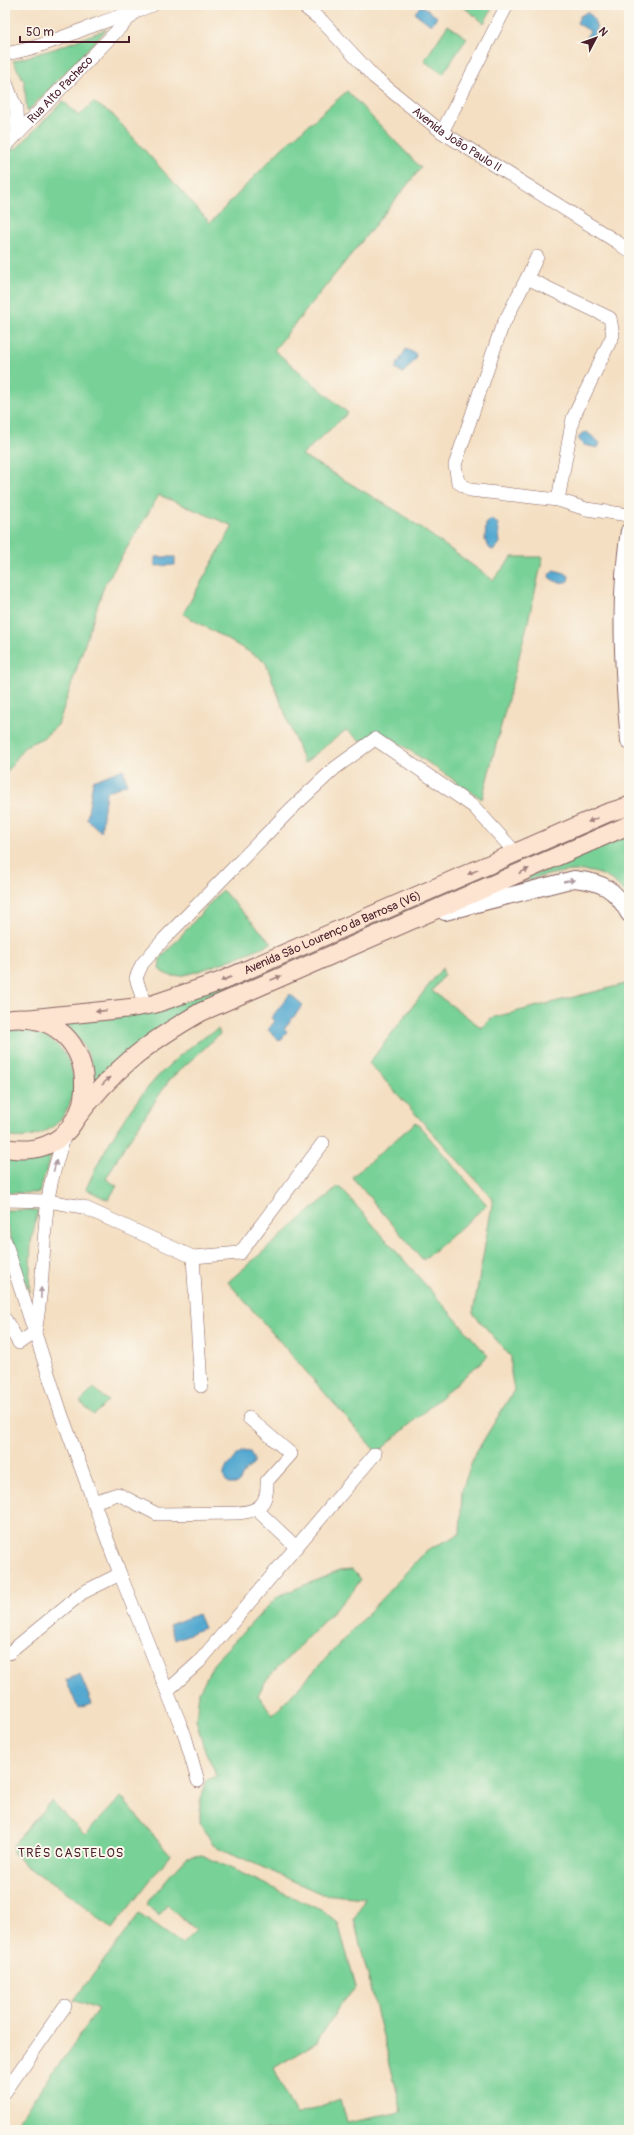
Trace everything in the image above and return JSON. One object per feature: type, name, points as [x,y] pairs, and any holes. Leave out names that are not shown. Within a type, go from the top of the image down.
[{"type":"main road","name":"Avenida São Lourenço da Barrosa (V6)","points":[[12,1018],[145,1006],[178,997],[219,982],[516,853],[629,806]]},
{"type":"main road","name":"Avenida São Lourenço da Barrosa (V6)","points":[[5,1148],[25,1150],[36,1148],[52,1141],[69,1127],[96,1091],[122,1066],[162,1034],[200,1012],[247,990],[629,825]]},
{"type":"main road","name":"Avenida São Lourenço da Barrosa (V6)","points":[[12,1018],[36,1021],[57,1030],[66,1038],[79,1057],[83,1068],[85,1090],[83,1102],[69,1127]]},
{"type":"street","points":[[5,54],[27,50],[50,43],[153,5]]},
{"type":"street","name":"Avenida João Paulo II","points":[[302,5],[322,21],[374,77],[442,132],[618,242],[629,251]]},
{"type":"street","points":[[442,132],[507,5]]},
{"type":"street","name":"Rua Alto Pacheco","points":[[5,147],[136,11]]},
{"type":"street","points":[[5,80],[16,109],[17,134]]},
{"type":"street","points":[[538,257],[501,329],[455,465],[458,482],[470,490],[558,500],[586,509],[629,515]]},
{"type":"street","points":[[527,278],[610,318],[614,335],[573,418],[558,500]]},
{"type":"street","points":[[629,531],[625,554],[623,632],[629,741]]},
{"type":"street","points":[[623,632],[629,662]]},
{"type":"street","points":[[145,1006],[136,978],[142,964],[164,938],[292,808],[335,768],[375,739],[474,807],[516,853]]},
{"type":"street","points":[[408,921],[574,879],[593,881],[611,889],[623,903],[629,914]]},
{"type":"street","points":[[5,1319],[18,1343],[35,1332],[41,1302],[48,1201],[52,1176],[69,1127]]},
{"type":"street","points":[[5,1200],[48,1201],[83,1207],[193,1257],[240,1253],[323,1143]]},
{"type":"street","points":[[5,1242],[47,1372],[93,1502],[120,1574],[185,1736],[198,1781]]},
{"type":"street","points":[[193,1257],[201,1386]]},
{"type":"street","points":[[93,1502],[118,1494],[157,1514],[237,1513],[256,1509],[265,1501],[268,1491],[267,1481],[291,1454],[249,1418]]},
{"type":"street","points":[[167,1691],[199,1662],[374,1454]]},
{"type":"street","points":[[256,1509],[296,1546]]},
{"type":"street","points":[[9,1653],[82,1593],[120,1574]]},
{"type":"street","points":[[5,2092],[65,2006]]},
{"type":"green space","points":[[461,5],[494,5],[484,23]]},
{"type":"green space","points":[[448,25],[467,38],[443,74],[424,61]]},
{"type":"green space","points":[[107,29],[27,112],[24,81],[13,61],[54,49]]},
{"type":"green space","points":[[347,91],[421,168],[274,350],[348,413],[302,455],[400,513],[493,580],[512,557],[543,557],[527,626],[482,799],[387,735],[378,734],[361,741],[346,730],[304,763],[265,661],[183,614],[233,526],[159,495],[104,586],[58,725],[43,738],[25,746],[5,775],[5,123],[15,150],[63,101],[79,116],[93,102],[112,114],[210,223],[280,150]]},
{"type":"green space","points":[[629,812],[629,816],[206,1000],[178,1016],[92,1087],[93,1077],[90,1059],[76,1035],[63,1022],[122,1017]]},
{"type":"green space","points":[[629,835],[629,899],[617,885],[604,876],[590,872],[575,871],[559,873],[510,884]]},
{"type":"green space","points":[[222,890],[272,943],[192,973],[172,976],[162,972],[159,969],[160,959]]},
{"type":"green space","points":[[442,968],[444,975],[432,991],[482,1028],[491,1018],[629,983],[629,2130],[29,2130],[18,2121],[98,2010],[74,2000],[139,1914],[182,1944],[196,1930],[167,1905],[159,1916],[146,1904],[187,1857],[202,1855],[325,1912],[338,1923],[356,1987],[339,2007],[317,2042],[274,2068],[296,2115],[340,2099],[346,2123],[402,2112],[354,1920],[365,1898],[322,1894],[213,1845],[200,1822],[200,1802],[207,1780],[217,1776],[203,1746],[196,1719],[199,1692],[215,1661],[278,1596],[339,1571],[352,1570],[361,1579],[353,1591],[267,1679],[258,1695],[273,1715],[427,1550],[460,1534],[462,1490],[474,1456],[514,1390],[511,1373],[511,1357],[473,1313],[493,1199],[369,1063]]},
{"type":"green space","points":[[17,1029],[44,1036],[63,1051],[72,1070],[73,1091],[66,1111],[52,1127],[32,1136],[5,1136],[5,1030]]},
{"type":"green space","points":[[218,1029],[220,1034],[170,1079],[121,1152],[106,1179],[117,1186],[108,1200],[86,1189],[110,1142],[139,1098],[175,1059]]},
{"type":"green space","points":[[416,1122],[487,1205],[423,1260],[352,1177]]},
{"type":"green space","points":[[52,1152],[39,1193],[5,1193],[5,1158],[22,1159]]},
{"type":"green space","points":[[339,1186],[488,1356],[377,1453],[228,1282]]},
{"type":"green space","points":[[5,1210],[38,1210],[31,1242],[29,1292],[5,1220]]},
{"type":"green space","points":[[94,1388],[108,1401],[94,1415],[80,1402]]},
{"type":"green space","points":[[121,1797],[170,1855],[112,1929],[68,1893],[23,1864],[13,1852],[13,1845],[51,1801],[85,1835]]},
{"type":"water","points":[[421,5],[437,17],[431,25],[415,13]]},
{"type":"water","points":[[587,12],[593,17],[597,29],[590,41],[586,37],[590,31],[577,23],[580,16]]},
{"type":"water","points":[[406,349],[416,354],[415,360],[403,373],[395,368]]},
{"type":"water","points":[[587,432],[600,443],[598,448],[584,445],[578,439],[582,433]]},
{"type":"water","points":[[491,519],[498,524],[500,543],[494,550],[490,549],[485,541],[486,524]]},
{"type":"water","points":[[155,557],[175,557],[175,565],[155,566]]},
{"type":"water","points":[[554,570],[565,573],[569,576],[568,581],[561,582],[551,579],[549,577],[550,573]]},
{"type":"water","points":[[123,769],[127,784],[106,792],[101,832],[87,819],[93,781]]},
{"type":"water","points":[[290,994],[303,1005],[284,1029],[287,1032],[280,1041],[268,1030],[275,1021],[271,1018]]},
{"type":"water","points":[[240,1452],[250,1452],[254,1463],[246,1470],[237,1484],[228,1484],[224,1476],[226,1467]]},
{"type":"water","points":[[198,1614],[204,1628],[175,1640],[169,1625]]},
{"type":"water","points":[[80,1674],[92,1704],[78,1708],[66,1680]]},
{"type":"district","name":"TRÊS CASTELOS","points":[[71,1852]]}]
